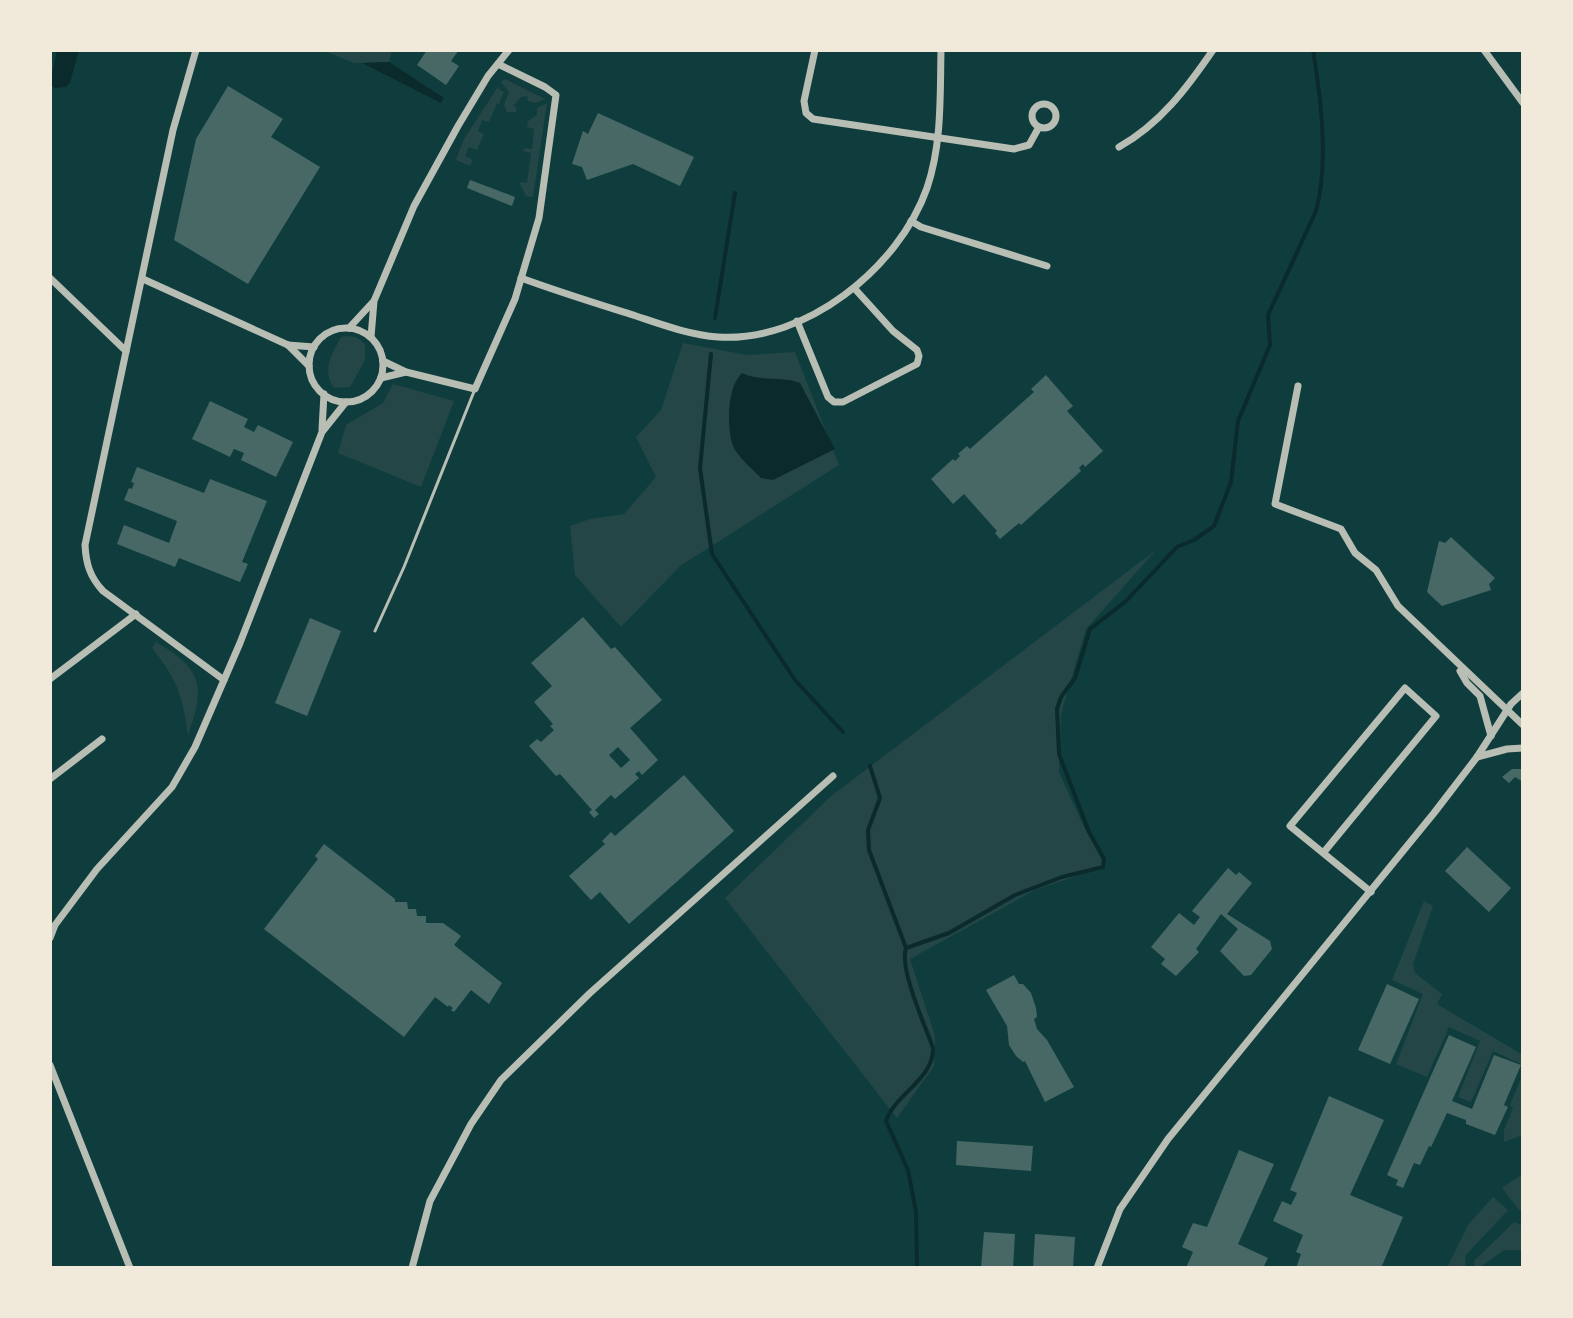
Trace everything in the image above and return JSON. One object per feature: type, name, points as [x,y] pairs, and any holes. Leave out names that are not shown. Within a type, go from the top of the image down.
[{"type":"street","points":[[196,50],[173,130],[85,545],[86,562],[93,581],[224,680]]},
{"type":"street","points":[[815,50],[804,101],[806,113],[813,119],[1022,148],[1029,145],[1039,127]]},
{"type":"street","points":[[521,278],[696,335],[730,337],[776,330],[797,321],[855,289],[887,256],[911,221],[926,190],[938,137],[941,50]]},
{"type":"street","points":[[1119,147],[1150,128],[1193,80],[1213,50]]},
{"type":"street","points":[[1484,50],[1523,103]]},
{"type":"street","points":[[371,337],[374,301],[414,206],[433,168],[506,51]]},
{"type":"street","points":[[383,361],[406,372],[475,389],[515,299],[539,218],[556,95],[498,64]]},
{"type":"street","points":[[911,221],[921,227],[1047,266]]},
{"type":"street","points":[[50,278],[126,351]]},
{"type":"street","points":[[143,279],[288,345],[314,347]]},
{"type":"street","points":[[797,321],[828,397],[834,402],[843,402],[917,364],[917,350],[893,331],[855,289]]},
{"type":"street","points":[[349,328],[374,301]]},
{"type":"street","points":[[51,934],[97,869],[172,787],[195,747],[224,680],[322,432],[346,402],[367,395],[381,378],[383,361],[377,344],[371,337],[349,328],[329,332],[314,347],[309,366],[311,377],[324,394],[346,402]]},
{"type":"street","points":[[288,345],[309,366]]},
{"type":"street","points":[[381,378],[406,372]]},
{"type":"street","points":[[1298,386],[1275,504],[1341,529],[1355,553],[1376,570],[1398,606],[1523,725]]},
{"type":"street","points":[[322,432],[324,394]]},
{"type":"street","points":[[50,679],[136,614]]},
{"type":"street","points":[[1455,662],[1467,683],[1480,696],[1491,736]]},
{"type":"street","points":[[1324,852],[1436,716],[1405,688],[1290,826],[1371,892]]},
{"type":"street","points":[[1097,1268],[1120,1209],[1142,1173],[1217,1077],[1371,892],[1523,693]]},
{"type":"street","points":[[50,779],[102,739]]},
{"type":"street","points":[[1477,757],[1523,748]]},
{"type":"street","points":[[412,1268],[430,1201],[471,1124],[501,1080],[590,993],[833,776]]},
{"type":"street","points":[[50,1065],[130,1268]]},
{"type":"lane","points":[[375,631],[475,389]]},
{"type":"shaded area","points":[[57,50],[79,50],[70,83],[66,87],[50,85]]},
{"type":"shaded area","points":[[323,50],[392,50],[389,62],[354,63]]},
{"type":"shaded area","points":[[389,62],[444,98],[441,103],[362,63]]},
{"type":"shaded area","points":[[505,79],[545,99],[536,103],[528,101],[527,96],[521,97],[513,106],[516,112],[507,112],[504,105],[509,92],[501,82]]},
{"type":"shaded area","points":[[497,88],[504,92],[499,104],[489,122],[482,120],[478,131],[484,134],[477,150],[469,147],[465,156],[473,160],[470,166],[456,160],[463,141]]},
{"type":"shaded area","points":[[547,103],[533,197],[526,196],[519,182],[527,183],[531,153],[523,151],[524,148],[532,149],[534,129],[527,127],[528,121],[537,115],[537,108]]},
{"type":"shaded area","points":[[341,337],[356,337],[365,344],[365,360],[350,387],[334,388],[330,381],[329,362]]},
{"type":"shaded area","points":[[683,343],[747,355],[795,352],[839,465],[680,566],[621,627],[575,575],[570,526],[590,519],[624,514],[656,477],[636,437],[661,410]]},
{"type":"shaded area","points":[[742,373],[800,383],[835,449],[773,480],[761,478],[737,452],[730,435],[731,396]]},
{"type":"shaded area","points":[[393,384],[454,401],[421,487],[338,453],[346,425],[383,403]]},
{"type":"shaded area","points":[[1156,550],[1086,629],[1061,714],[1059,772],[1106,866],[1035,890],[910,959],[935,1036],[934,1066],[897,1118],[725,898],[830,797]]},
{"type":"shaded area","points":[[156,642],[183,661],[196,680],[197,704],[188,735],[178,688],[152,648]]},
{"type":"shaded area","points":[[1424,901],[1433,906],[1413,964],[1415,973],[1442,994],[1437,1004],[1523,1055],[1523,1065],[1493,1051],[1471,1102],[1458,1097],[1480,1041],[1449,1027],[1427,1077],[1396,1064],[1423,994],[1392,980]]},
{"type":"shaded area","points":[[1523,1073],[1523,1135],[1504,1142],[1504,1130],[1513,1108],[1510,1105]]},
{"type":"shaded area","points":[[1523,1174],[1523,1210],[1519,1210],[1502,1188]]},
{"type":"shaded area","points":[[1493,1197],[1508,1210],[1465,1256],[1466,1268],[1447,1268],[1468,1225]]},
{"type":"shaded area","points":[[1514,1222],[1523,1226],[1523,1250],[1504,1250],[1475,1268],[1474,1261]]},
{"type":"building","points":[[427,50],[459,50],[451,61],[459,66],[446,85],[417,65]]},
{"type":"building","points":[[228,86],[283,119],[271,137],[320,167],[248,284],[174,240],[196,139]]},
{"type":"building","points":[[598,113],[694,157],[680,186],[633,164],[587,180],[582,167],[572,164],[583,131],[588,134]]},
{"type":"building","points":[[470,180],[515,197],[512,206],[467,188]]},
{"type":"building","points":[[1046,375],[1073,406],[1067,411],[1103,451],[1085,467],[1083,464],[1079,468],[1081,471],[1021,525],[1019,523],[1000,539],[995,533],[997,531],[964,494],[953,504],[931,479],[1034,392],[1031,389]]},
{"type":"building","points":[[210,401],[248,419],[244,427],[254,432],[258,425],[293,442],[276,477],[241,460],[244,453],[234,449],[230,457],[192,439]]},
{"type":"building","points":[[137,467],[204,493],[210,479],[267,501],[242,562],[248,564],[240,582],[179,558],[175,567],[117,544],[124,525],[169,543],[177,521],[124,500],[129,488],[132,489],[134,483],[131,482]]},
{"type":"building","points":[[1451,537],[1495,578],[1489,584],[1491,590],[1442,606],[1427,592],[1439,541],[1445,543]]},
{"type":"building","points":[[583,617],[611,649],[615,647],[662,700],[630,728],[658,760],[642,775],[639,771],[635,774],[639,778],[615,799],[611,795],[595,810],[599,814],[594,818],[589,812],[592,810],[560,774],[556,776],[529,746],[537,739],[541,742],[554,730],[550,726],[553,724],[534,702],[552,686],[531,663]],"holes":[[[618,747],[630,760],[621,768],[609,755]]]},
{"type":"building","points":[[310,618],[341,631],[307,716],[275,703]]},
{"type":"building","points":[[1512,769],[1523,769],[1523,782],[1515,777],[1509,783],[1502,777]]},
{"type":"building","points":[[684,775],[734,831],[629,924],[600,892],[591,900],[569,876],[605,844],[602,841],[611,832],[615,836]]},
{"type":"building","points":[[324,844],[395,902],[407,902],[408,909],[416,909],[417,916],[426,916],[426,923],[443,923],[461,936],[454,945],[502,983],[489,1004],[471,990],[454,1012],[451,1010],[453,1008],[435,997],[404,1037],[264,929],[318,859],[315,856]]},
{"type":"building","points":[[1467,847],[1511,888],[1489,912],[1445,871]]},
{"type":"building","points":[[1228,868],[1236,875],[1239,872],[1252,883],[1227,914],[1270,941],[1272,949],[1251,975],[1244,976],[1220,951],[1238,929],[1221,914],[1196,949],[1199,952],[1176,976],[1161,964],[1165,959],[1151,947],[1179,913],[1194,925],[1200,917],[1192,911]]},
{"type":"building","points":[[1014,975],[1019,984],[1031,993],[1036,1008],[1037,1017],[1034,1019],[1037,1029],[1047,1040],[1074,1087],[1045,1102],[1025,1061],[1016,1056],[1009,1045],[1007,1026],[986,990]]},
{"type":"building","points":[[1387,984],[1419,999],[1390,1064],[1358,1050]]},
{"type":"building","points":[[1449,1035],[1476,1047],[1452,1101],[1472,1109],[1494,1055],[1521,1065],[1504,1105],[1508,1107],[1495,1135],[1447,1113],[1431,1147],[1420,1165],[1414,1163],[1403,1188],[1396,1185],[1398,1180],[1387,1175]]},
{"type":"building","points":[[1329,1096],[1384,1120],[1350,1195],[1403,1217],[1381,1268],[1296,1268],[1301,1254],[1296,1252],[1303,1235],[1273,1221],[1282,1201],[1291,1205],[1297,1193],[1290,1190]]},
{"type":"building","points":[[957,1141],[1033,1146],[1031,1171],[956,1165]]},
{"type":"building","points":[[1239,1150],[1274,1164],[1238,1244],[1268,1258],[1263,1268],[1186,1268],[1193,1252],[1182,1247],[1193,1223],[1207,1227]]},
{"type":"building","points":[[984,1232],[1015,1234],[1013,1268],[981,1268]]},
{"type":"building","points":[[1035,1234],[1075,1237],[1073,1268],[1033,1268]]},
{"type":"waterway","points":[[906,948],[949,933],[1015,895],[1062,877],[1103,867],[1104,859],[1089,832],[1059,754],[1057,709],[1061,697],[1075,678],[1090,629],[1125,602],[1177,547],[1214,526],[1231,482],[1238,421],[1270,345],[1268,315],[1316,211],[1320,192],[1322,131],[1313,50]]},
{"type":"waterway","points":[[715,318],[735,193]]},
{"type":"waterway","points":[[711,354],[700,468],[712,554],[795,680],[843,732]]},
{"type":"waterway","points":[[870,766],[880,798],[868,830],[869,850],[906,948],[909,983],[933,1048],[927,1069],[897,1103],[886,1121],[908,1170],[916,1212],[917,1268]]}]
